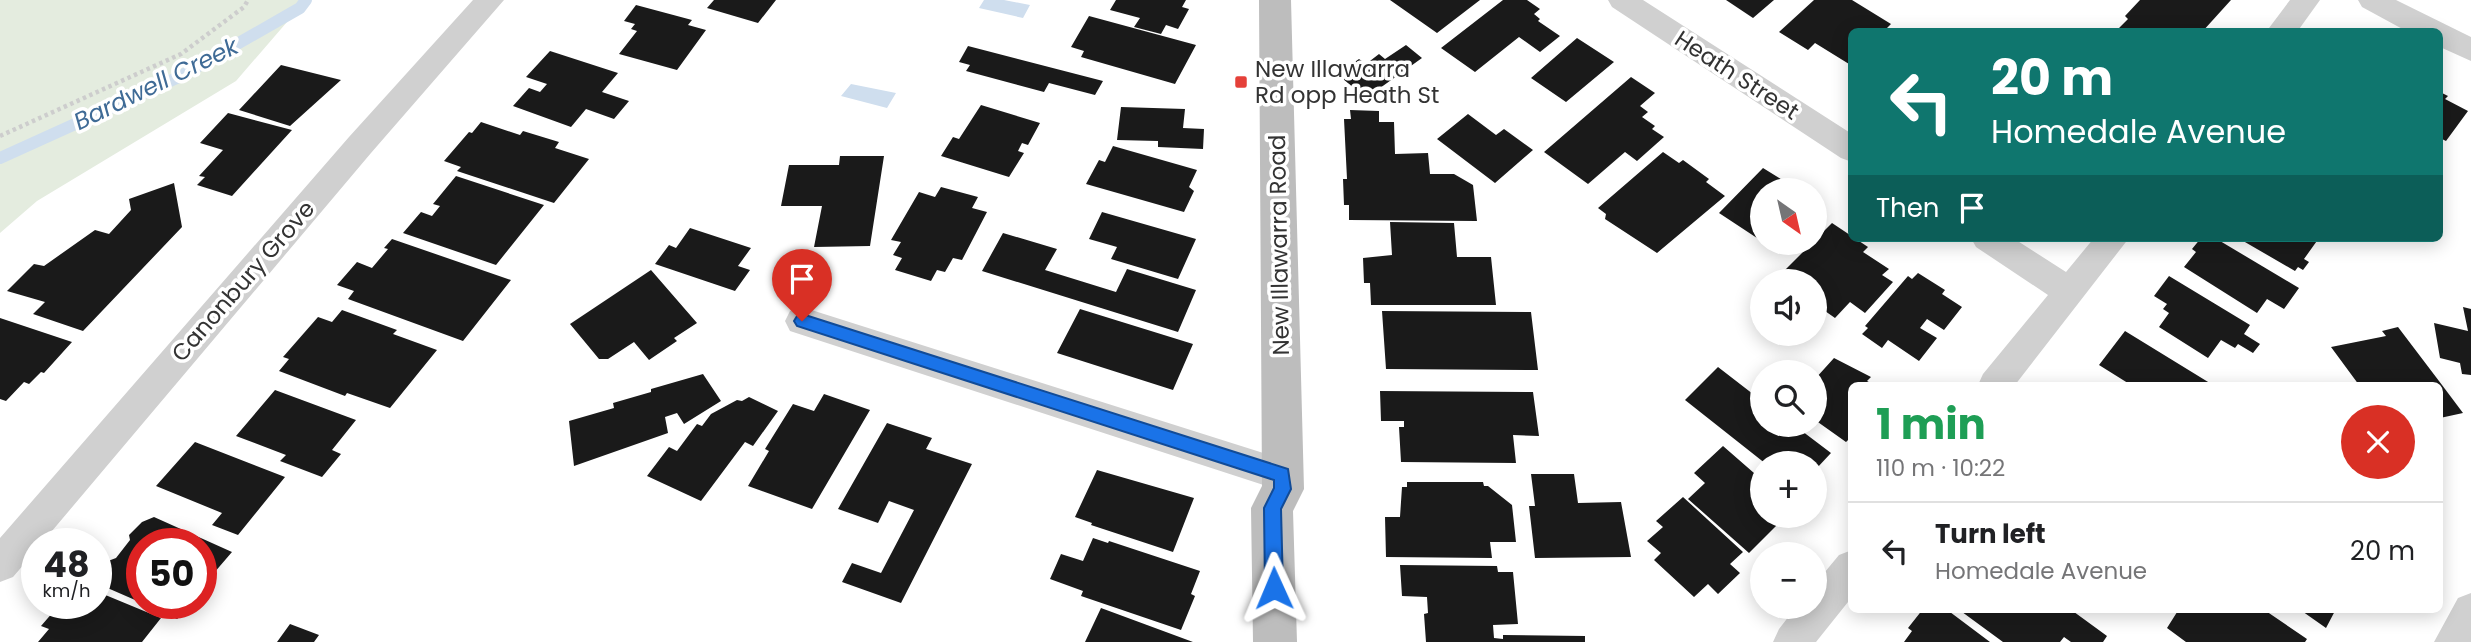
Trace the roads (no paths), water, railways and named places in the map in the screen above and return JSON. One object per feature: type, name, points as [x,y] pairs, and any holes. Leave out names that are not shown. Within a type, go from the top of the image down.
[{"type":"main road","name":"New Illawarra Road","points":[[1275,0],[1282,482],[1272,508],[1275,642]]},
{"type":"main road","name":"New Illawarra Road","points":[[1282,482],[1294,507],[1300,642]]},
{"type":"street","name":"Canonbury Grove","points":[[0,565],[360,145],[490,0]]},
{"type":"street","name":"Heath Street","points":[[1622,0],[1848,147]]},
{"type":"street","points":[[2283,28],[2306,0]]},
{"type":"street","points":[[2372,0],[2426,28]]},
{"type":"street","points":[[2443,36],[2471,50]]},
{"type":"street","points":[[1993,242],[2069,291]]},
{"type":"street","points":[[1997,382],[2109,242]]},
{"type":"street","points":[[802,321],[1282,482]]},
{"type":"street","points":[[1792,642],[1848,572]]},
{"type":"street","points":[[2453,642],[2471,611]]},
{"type":"water","points":[[984,0],[1004,0],[1030,5],[1023,18],[979,8]]},
{"type":"water","points":[[851,84],[896,93],[887,108],[841,96]]},
{"type":"waterway","name":"Bardwell Creek","points":[[0,158],[181,76],[300,8],[306,0]]},
{"type":"place","name":"New Illawarra Rd opp Heath St","points":[[1241,82]]}]
